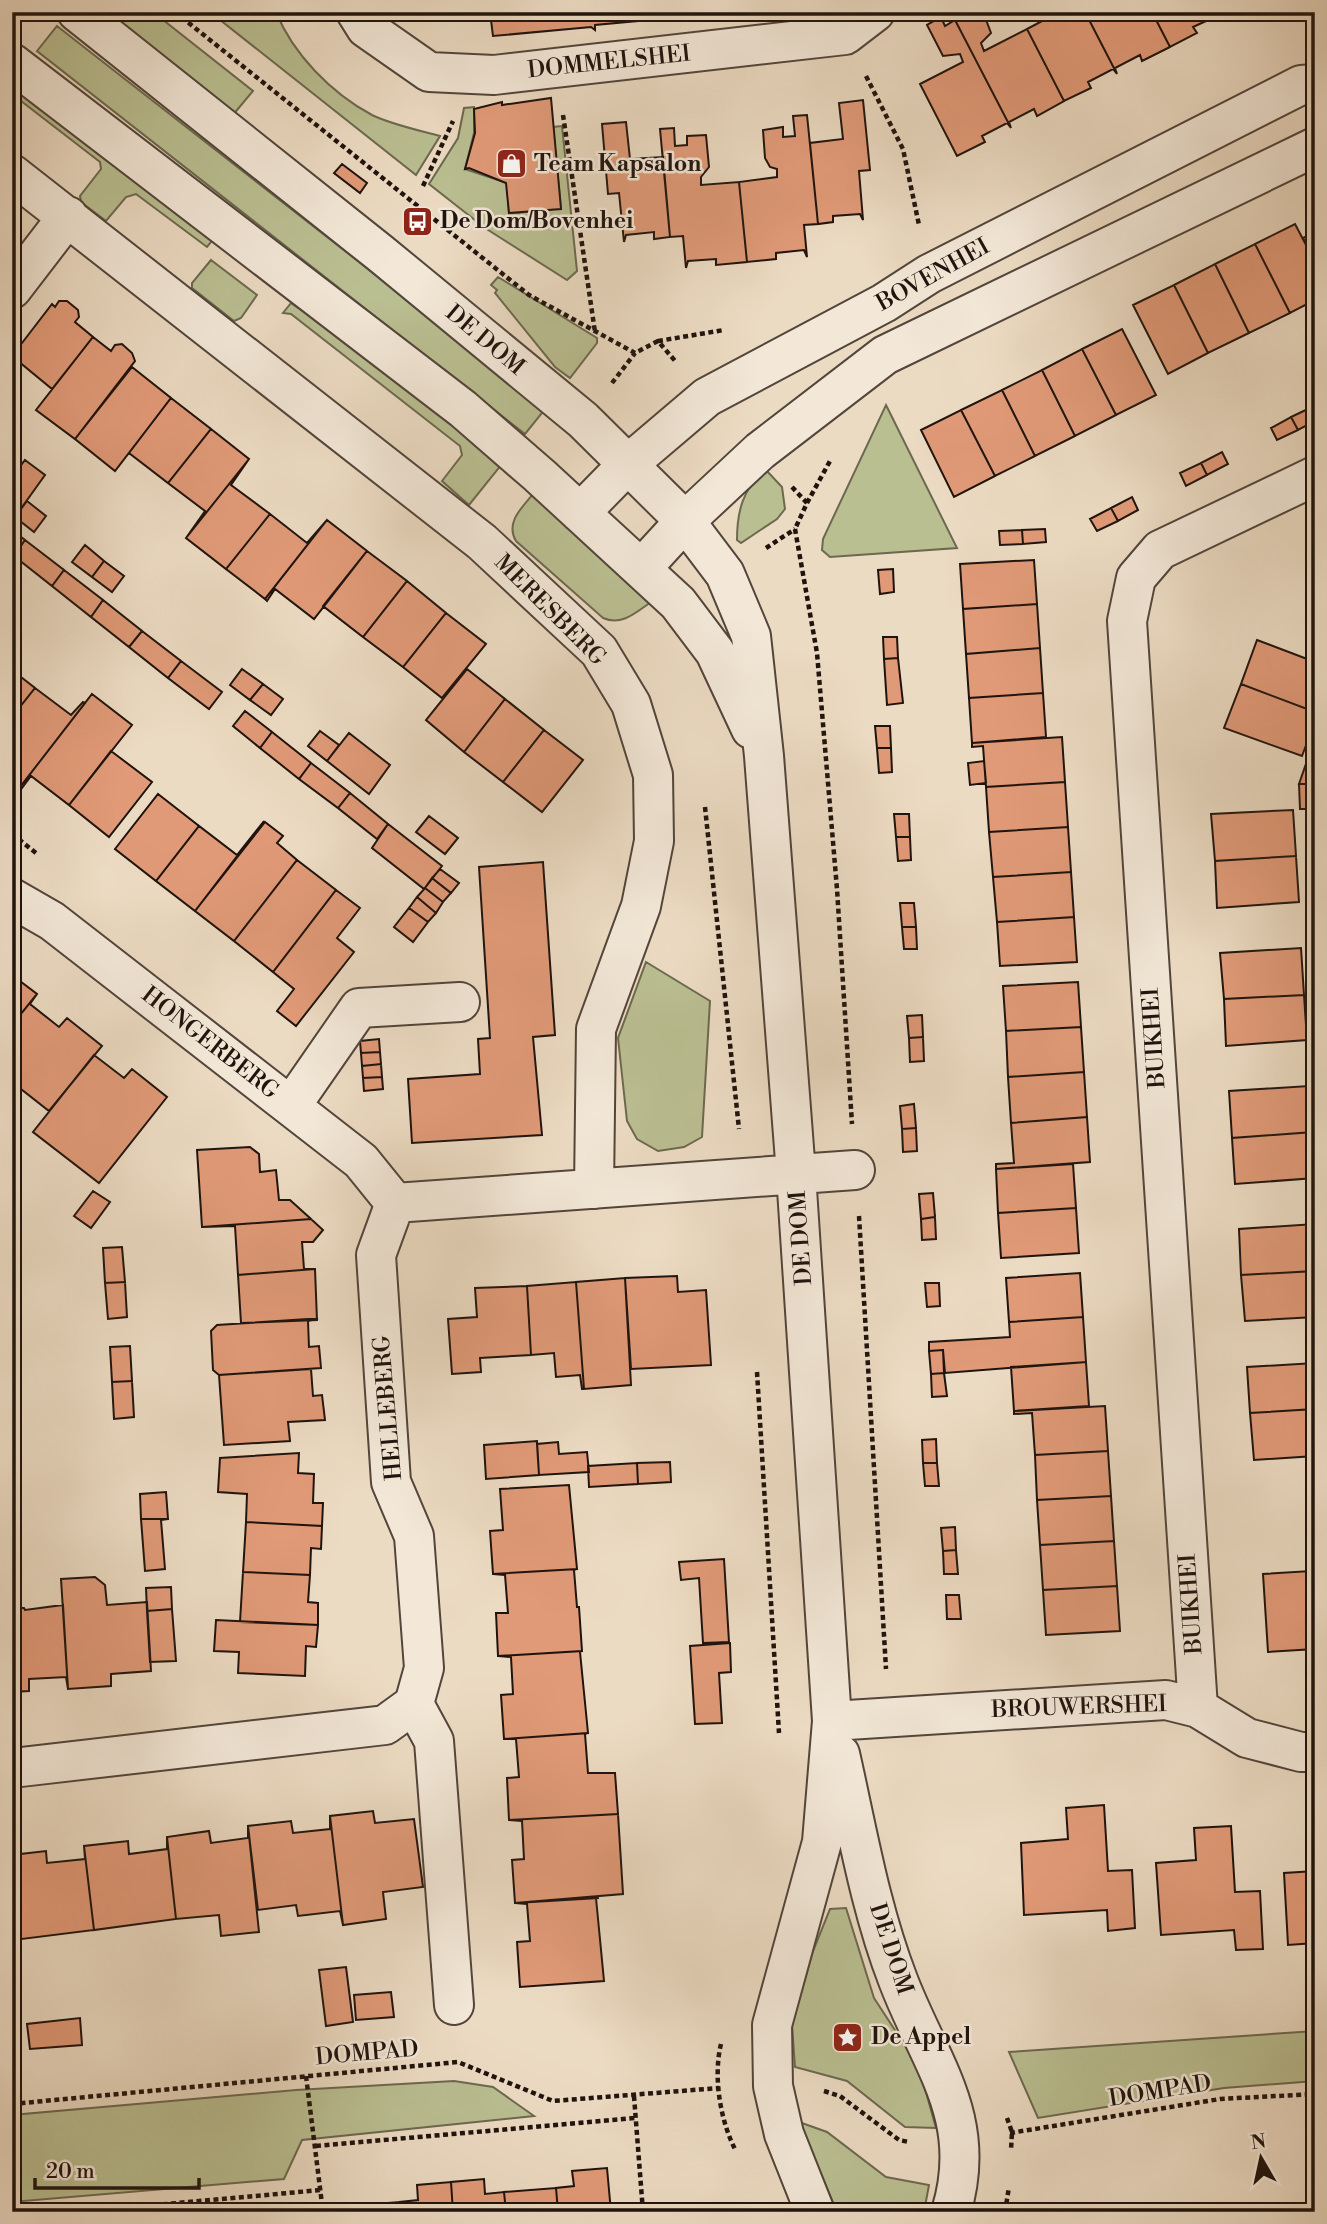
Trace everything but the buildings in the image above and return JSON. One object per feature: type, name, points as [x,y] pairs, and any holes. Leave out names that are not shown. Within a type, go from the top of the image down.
[{"type":"street","name":"DE DOM","points":[[77,12],[583,420],[685,521],[724,574],[751,636],[764,756],[796,1174],[832,1721],[822,1842],[772,2025],[773,2086],[784,2134],[815,2212]]},
{"type":"street","name":"DOMMELSHEI","points":[[356,12],[366,28],[429,72],[494,75],[845,35]]},
{"type":"street","points":[[845,35],[875,12]]},
{"type":"street","name":"DE DOM","points":[[12,63],[463,409],[678,603],[715,652],[764,756]]},
{"type":"street","name":"BOVENHEI","points":[[580,513],[627,465],[707,397],[884,303],[929,274],[1301,85],[1315,84]]},
{"type":"street","points":[[641,569],[685,521],[760,451],[885,355],[1315,148]]},
{"type":"street","name":"MERESBERG","points":[[12,174],[482,542],[599,651],[631,704],[653,775],[654,841],[641,906],[596,1029],[594,1189]]},
{"type":"street","points":[[12,289],[68,216]]},
{"type":"street","name":"BUIKHEI","points":[[1198,1707],[1127,621],[1136,578],[1160,550],[1315,475]]},
{"type":"street","name":"HONGERBERG","points":[[12,898],[52,921],[361,1160],[395,1203]]},
{"type":"street","points":[[290,1106],[359,1008],[460,1002]]},
{"type":"street","points":[[395,1203],[855,1171]]},
{"type":"street","name":"HELLEBERG","points":[[395,1203],[376,1255],[391,1482],[414,1536],[424,1668],[414,1703]]},
{"type":"street","name":"BROUWERSHEI","points":[[832,1721],[1166,1700],[1198,1707],[1247,1738],[1301,1752],[1315,1752]]},
{"type":"street","points":[[12,1768],[384,1725],[414,1703],[433,1741],[454,2005]]},
{"type":"street","name":"DE DOM","points":[[832,1721],[869,1881],[898,1981],[941,2069],[961,2140],[956,2195],[951,2212]]},
{"type":"path","points":[[175,12],[529,295],[635,353],[658,341],[707,397]]},
{"type":"path","points":[[845,35],[903,149],[929,274]]},
{"type":"path","points":[[556,69],[595,333]]},
{"type":"path","points":[[760,451],[807,503],[795,529],[818,666],[837,889],[867,1318],[889,1717]]},
{"type":"path","points":[[704,804],[745,1178]]},
{"type":"path","points":[[757,1369],[779,1737]]},
{"type":"path","points":[[724,2031],[718,2054],[719,2088],[804,2085],[840,2096],[900,2140],[929,2147],[1012,2132],[1004,2109]]},
{"type":"path","name":"DOMPAD","points":[[12,2104],[458,2062],[553,2101],[719,2088]]},
{"type":"path","points":[[306,2076],[323,2212]]},
{"type":"path","name":"DOMPAD","points":[[1012,2132],[1220,2099],[1315,2094]]},
{"type":"path","points":[[634,2096],[643,2212]]},
{"type":"path","points":[[316,2146],[635,2118]]},
{"type":"path","points":[[78,2212],[321,2190]]},
{"type":"green space","points":[[101,12],[153,12],[253,91],[232,116]]},
{"type":"green space","points":[[210,12],[276,12],[292,43],[303,57],[342,96],[380,119],[440,136],[416,175]]},
{"type":"green space","points":[[57,26],[546,408],[525,434],[37,51]]},
{"type":"green space","points":[[12,81],[212,241],[207,247],[136,194],[126,197],[106,221],[81,202],[80,196],[101,169],[100,162],[12,94]]},
{"type":"green space","points":[[474,107],[474,133],[465,169],[507,183],[509,214],[561,208],[553,127],[562,126],[577,271],[567,280],[485,228],[429,184],[458,138],[464,108]]},
{"type":"green space","points":[[211,260],[257,295],[241,318],[234,321],[192,288],[192,283]]},
{"type":"green space","points":[[498,277],[597,338],[597,343],[570,378],[555,367],[495,293],[497,290],[491,285]]},
{"type":"green space","points":[[291,303],[297,307],[299,304],[502,464],[469,505],[442,481],[462,455],[460,446],[291,314],[283,313]]},
{"type":"green space","points":[[886,405],[957,548],[830,557],[822,550],[823,539]]},
{"type":"green space","points":[[765,469],[782,487],[785,509],[777,519],[741,543],[737,540],[740,510],[746,493]]},
{"type":"green space","points":[[537,489],[651,602],[622,619],[603,618],[516,541],[513,534],[514,520]]},
{"type":"green space","points":[[646,962],[710,1001],[702,1137],[684,1147],[658,1151],[637,1139],[627,1121],[618,1038]]},
{"type":"green space","points":[[846,1908],[874,1998],[919,2067],[936,2128],[905,2127],[847,2081],[795,2067],[792,2025],[813,1951],[830,1909]]},
{"type":"green space","points":[[1315,2031],[1315,2081],[1224,2088],[1038,2118],[1009,2052]]},
{"type":"green space","points":[[454,2081],[493,2087],[534,2116],[302,2140],[284,2179],[12,2202],[12,2115],[296,2090]]},
{"type":"green space","points":[[799,2122],[827,2132],[886,2177],[929,2185],[924,2212],[837,2212]]},
{"type":"place","name":"Team Kapsalon","points":[[511,164]]},
{"type":"place","name":"De Dom/Bovenhei","points":[[417,221]]},
{"type":"place","name":"De Appel","points":[[848,2037]]}]
